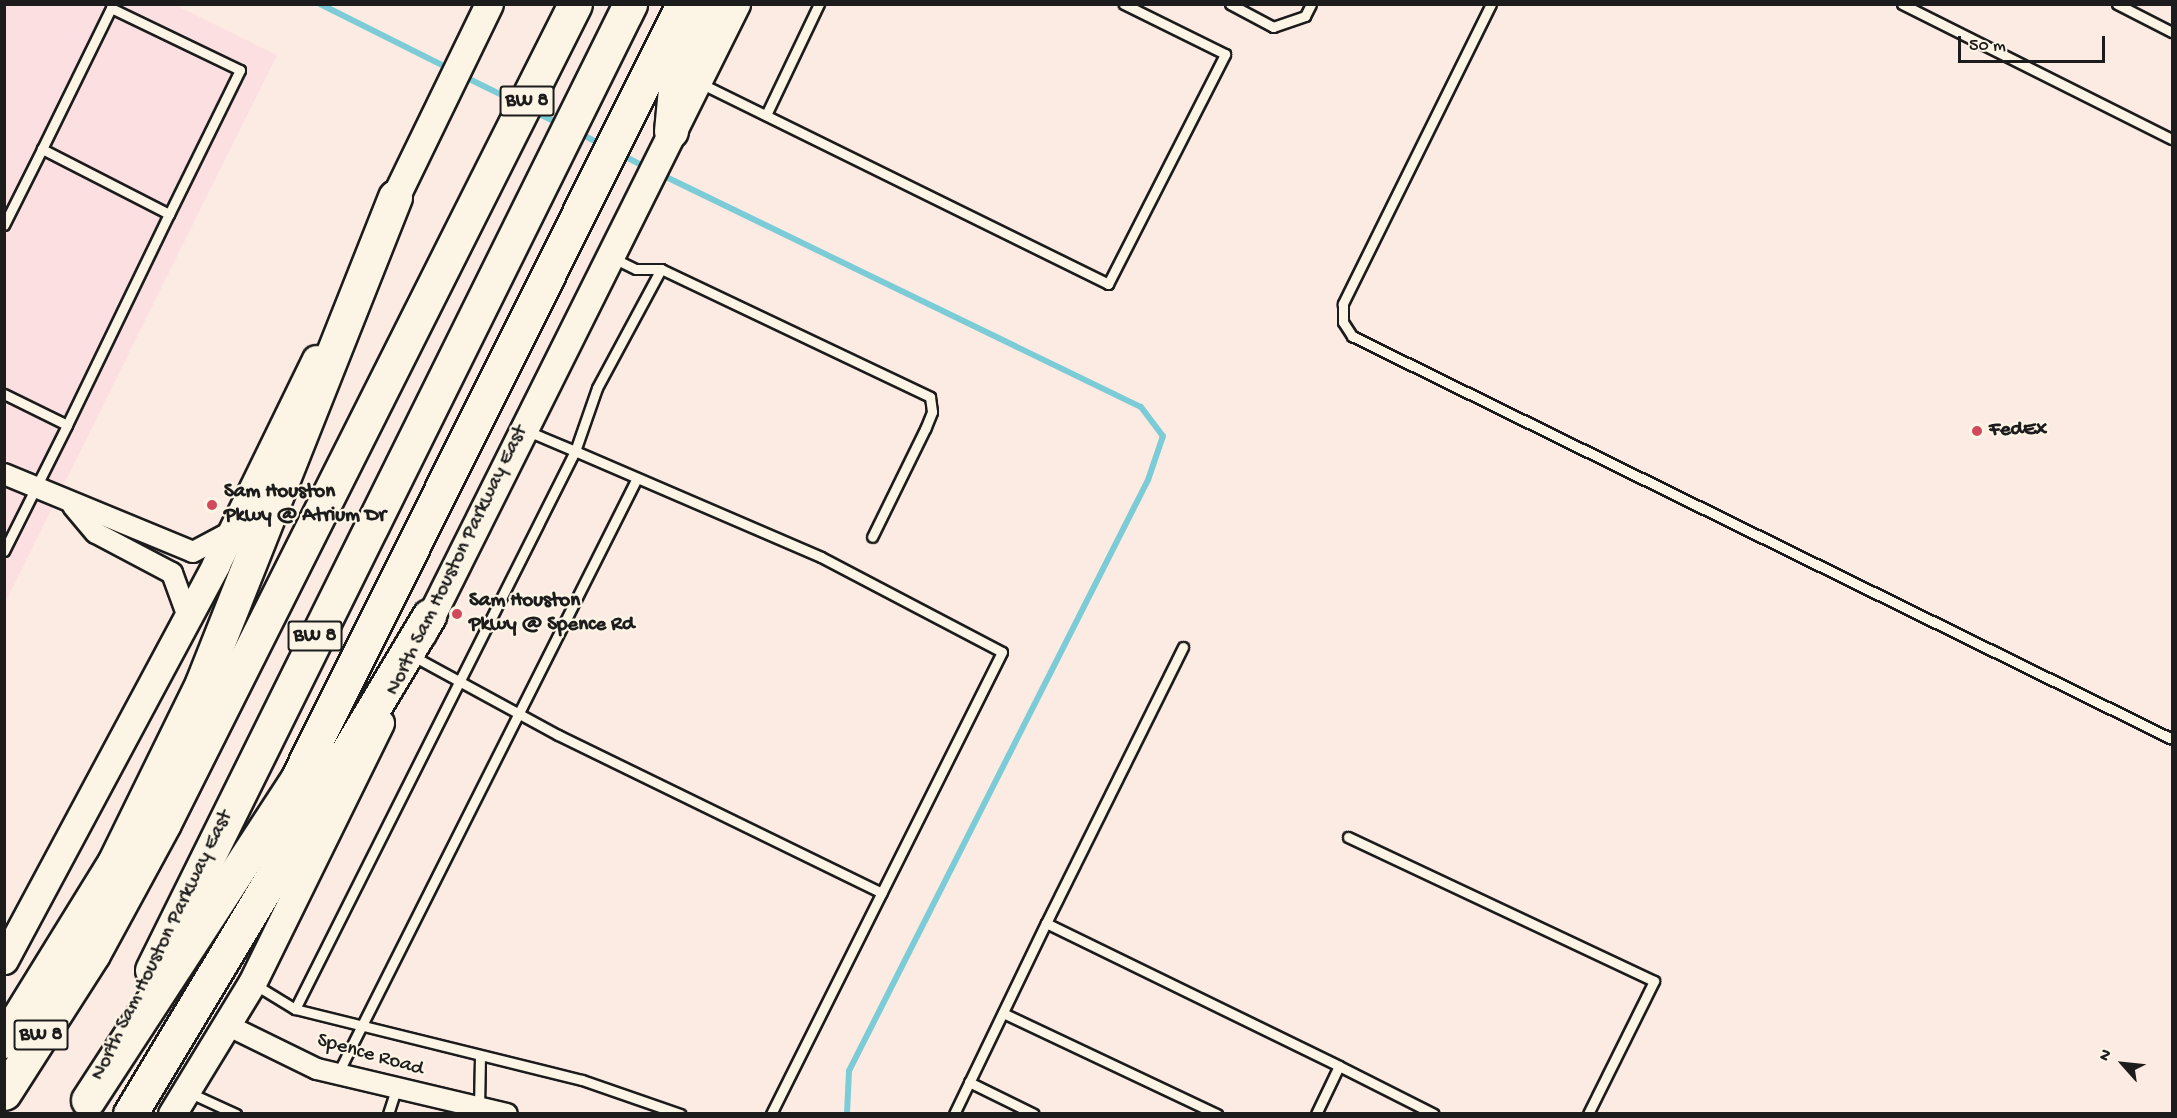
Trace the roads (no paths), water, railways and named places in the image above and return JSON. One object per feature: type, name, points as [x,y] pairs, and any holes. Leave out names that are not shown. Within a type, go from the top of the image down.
[{"type":"highway","name":"BW 8","points":[[4,1093],[93,954],[165,823],[574,4]]},
{"type":"highway","name":"North Sam Houston Parkway East","points":[[84,1107],[630,4]]},
{"type":"highway","points":[[84,1107],[297,779],[683,4]]},
{"type":"highway","points":[[671,131],[676,78],[707,4]]},
{"type":"highway","points":[[4,1041],[114,863],[202,683],[396,197]]},
{"type":"highway","points":[[130,1113],[429,616]]},
{"type":"main road","name":"North Sam Houston Parkway East","points":[[172,1113],[252,983],[413,656],[429,616],[521,429],[611,257],[671,131],[699,82],[736,4]]},
{"type":"main road","points":[[9,942],[188,617],[396,197],[485,11]]},
{"type":"street","points":[[4,474],[72,506],[109,513],[193,552],[231,532]]},
{"type":"street","points":[[72,506],[96,533],[172,573],[188,617]]},
{"type":"street","name":"Spence Road","points":[[227,1025],[338,1075],[396,1090],[507,1113]]},
{"type":"lane","points":[[766,115],[819,4]]},
{"type":"lane","points":[[699,82],[1108,284],[1225,54],[1124,4]]},
{"type":"lane","points":[[1230,4],[1273,27],[1305,16],[1311,4]]},
{"type":"lane","points":[[1491,4],[1343,304],[1343,322],[1352,336],[2172,739]]},
{"type":"lane","points":[[1902,4],[2172,140]]},
{"type":"lane","points":[[2117,4],[2172,32]]},
{"type":"lane","points":[[4,225],[111,8],[240,70],[5,549]]},
{"type":"lane","points":[[42,149],[169,214]]},
{"type":"lane","points":[[611,257],[636,269],[662,269],[930,396],[925,429],[872,537]]},
{"type":"lane","points":[[295,1010],[411,769],[462,681],[575,451],[597,388],[662,269]]},
{"type":"lane","points":[[4,394],[67,425]]},
{"type":"lane","points":[[521,429],[821,557],[1002,652],[771,1113]]},
{"type":"lane","points":[[338,1075],[523,711],[637,478]]},
{"type":"lane","points":[[954,1113],[1182,646]]},
{"type":"lane","points":[[413,656],[523,711],[558,735],[882,893]]},
{"type":"lane","points":[[1348,837],[1654,981],[1588,1113]]},
{"type":"lane","points":[[1046,923],[1434,1113]]},
{"type":"lane","points":[[252,983],[295,1010],[480,1058],[582,1080],[680,1113]]},
{"type":"lane","points":[[1003,1013],[1217,1113]]},
{"type":"lane","points":[[479,1108],[480,1058]]},
{"type":"lane","points":[[1316,1113],[1339,1066]]},
{"type":"lane","points":[[969,1082],[1034,1113]]},
{"type":"lane","points":[[388,1113],[396,1090]]},
{"type":"lane","points":[[186,1091],[236,1113]]},
{"type":"waterway","points":[[320,4],[450,69]]},
{"type":"waterway","points":[[461,75],[514,101]]},
{"type":"waterway","points":[[531,110],[560,124]]},
{"type":"waterway","points":[[577,132],[603,145]]},
{"type":"waterway","points":[[620,154],[648,168]]},
{"type":"waterway","points":[[660,174],[1141,407],[1163,436],[1148,480],[849,1071],[847,1114]]},
{"type":"place","name":"FedEx","points":[[1977,431]]},
{"type":"place","name":"Sam Houston Pkwy @ Atrium Dr","points":[[212,505]]},
{"type":"place","name":"Sam Houston Pkwy @ Spence Rd","points":[[457,614]]}]
